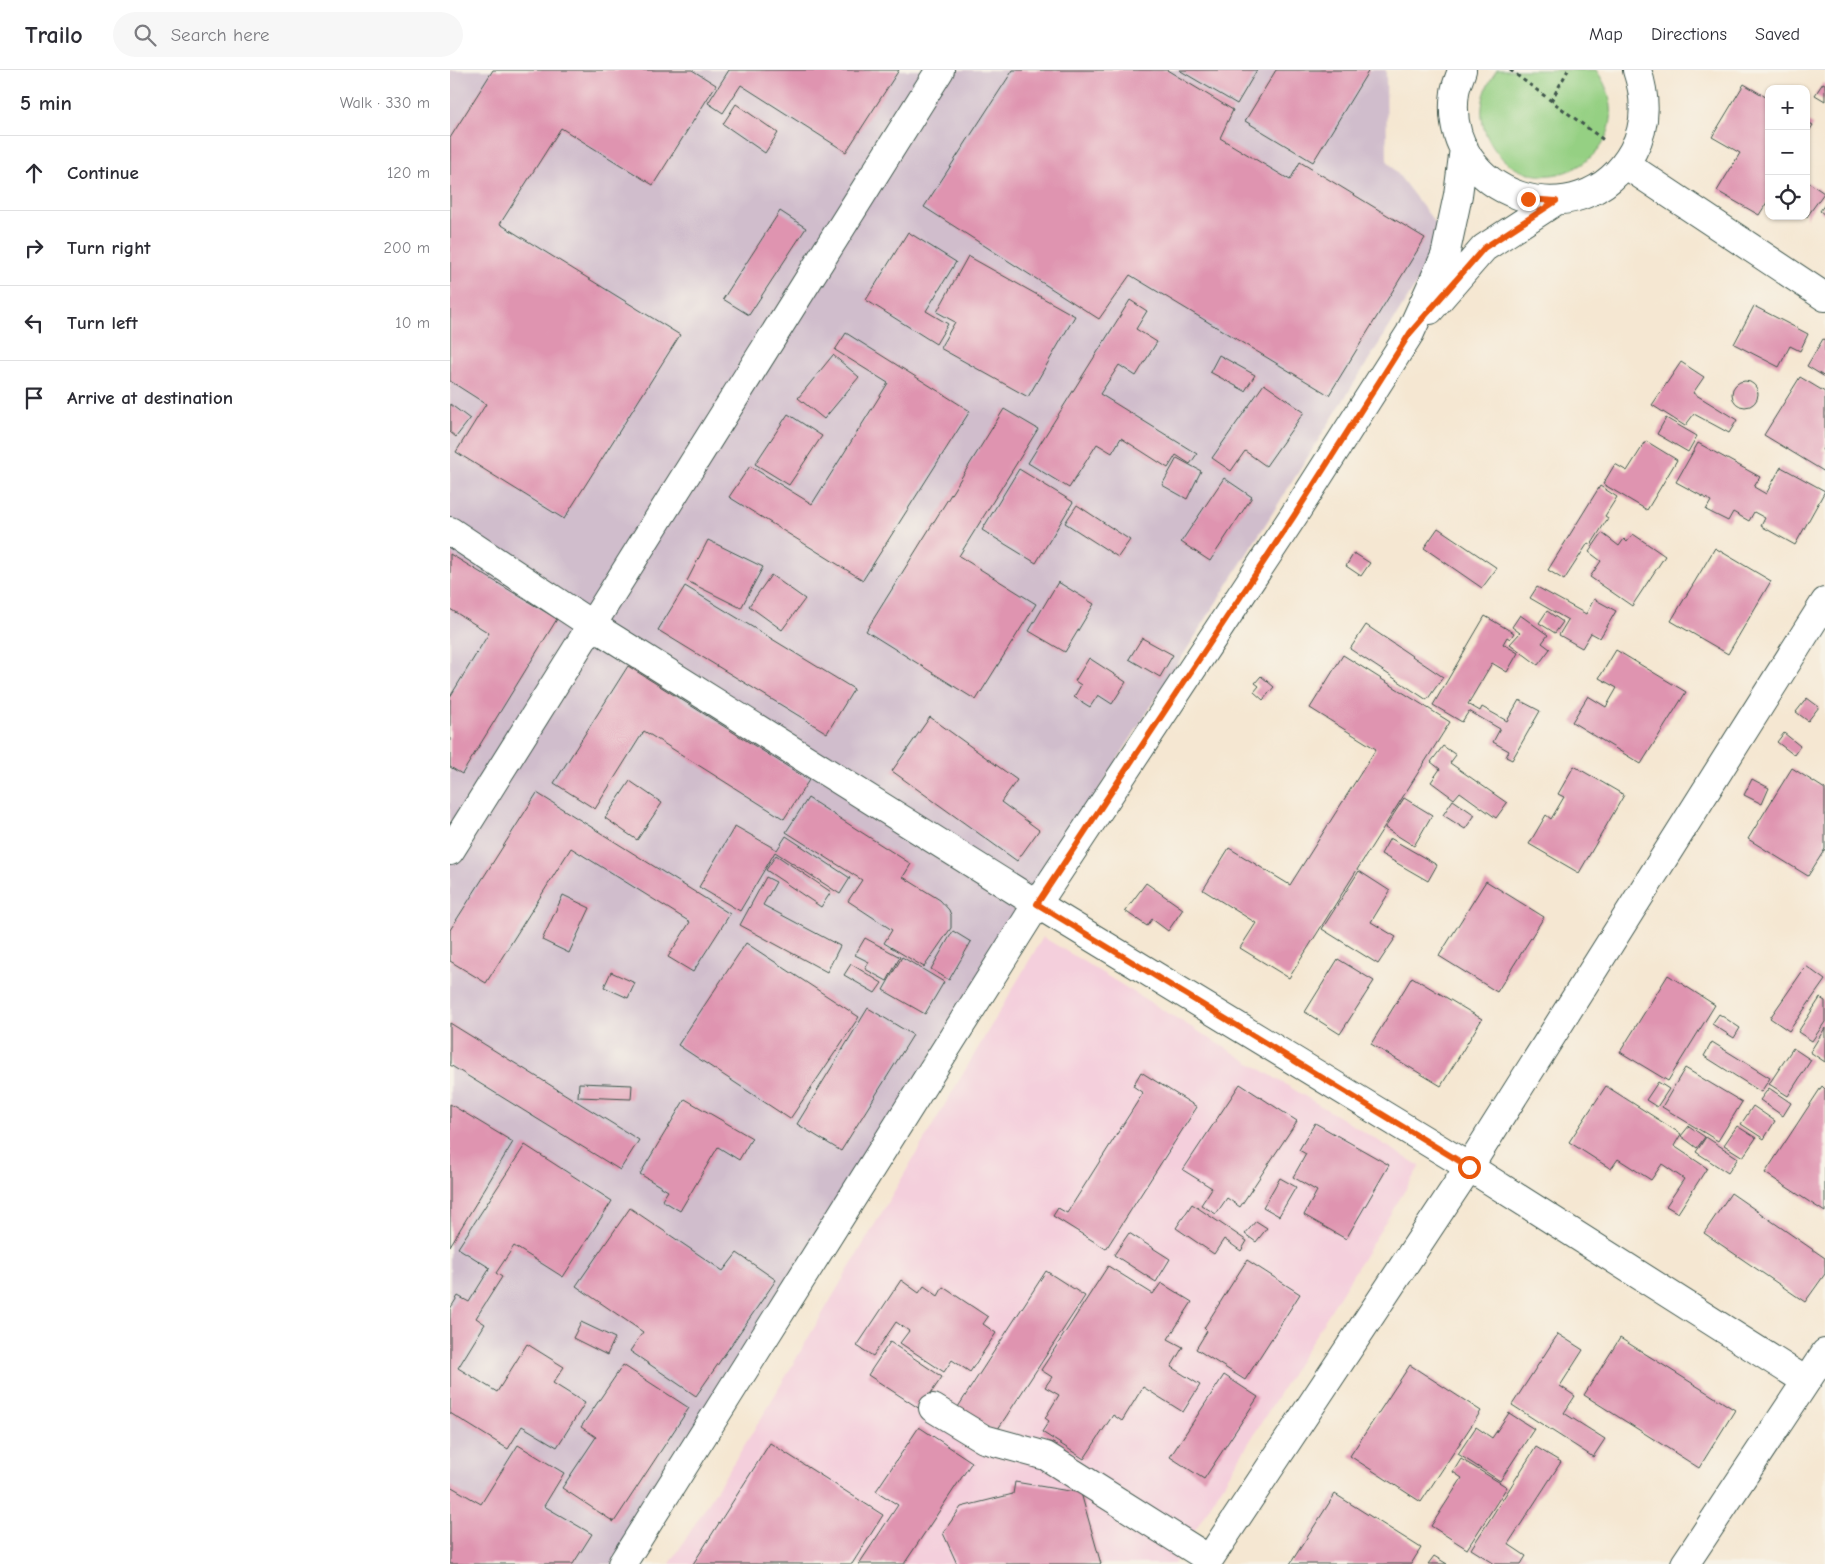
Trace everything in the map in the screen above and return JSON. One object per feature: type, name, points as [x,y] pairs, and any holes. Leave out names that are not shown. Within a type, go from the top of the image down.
[{"type":"street","points":[[450,851],[940,70]]},
{"type":"street","points":[[1462,70],[1455,91],[1455,120],[1464,148],[1480,171],[1502,189],[1528,199],[1556,201],[1582,196],[1606,183],[1625,164],[1639,140],[1645,114],[1643,87],[1637,70]]},
{"type":"street","points":[[622,1564],[1037,904],[1289,524],[1410,333],[1445,256],[1458,195],[1464,148]]},
{"type":"street","points":[[1625,164],[1825,297]]},
{"type":"street","points":[[1410,333],[1484,248],[1556,201]]},
{"type":"street","points":[[450,531],[592,625],[1037,904],[1469,1167],[1806,1381]]},
{"type":"street","points":[[933,1408],[984,1440],[1046,1456],[1208,1562],[1469,1167],[1825,602]]},
{"type":"street","points":[[1685,1564],[1825,1353]]},
{"type":"path","points":[[1510,70],[1605,141]]},
{"type":"path","points":[[1551,101],[1568,70]]},
{"type":"shaded area","points":[[450,70],[1386,70],[1387,160],[1446,237],[612,1564],[450,1564]]},
{"type":"shaded area","points":[[1043,937],[1420,1166],[1174,1564],[670,1564],[762,1417]]},
{"type":"green space","points":[[1497,70],[1596,70],[1610,100],[1609,128],[1598,150],[1578,167],[1553,175],[1528,173],[1504,160],[1486,134],[1482,117],[1485,93]]},
{"type":"building","points":[[493,70],[692,70],[716,85],[653,185],[561,128],[500,224],[680,335],[564,519],[456,452],[486,404],[450,381],[450,138]]},
{"type":"building","points":[[729,70],[899,70],[846,152],[741,85],[723,113],[708,103]]},
{"type":"building","points":[[1013,70],[1167,70],[1233,110],[1220,138],[1290,180],[1300,162],[1425,238],[1329,395],[1130,275],[1099,319],[924,207]]},
{"type":"building","points":[[1179,70],[1257,70],[1237,104]]},
{"type":"building","points":[[1276,70],[1369,70],[1313,162],[1245,121]]},
{"type":"building","points":[[1823,83],[1825,84],[1825,101],[1815,95]]},
{"type":"building","points":[[1744,84],[1765,97],[1765,205],[1759,215],[1717,191],[1740,153],[1712,137]]},
{"type":"building","points":[[736,104],[778,133],[765,153],[723,124]]},
{"type":"building","points":[[1810,183],[1824,193],[1810,212]]},
{"type":"building","points":[[1825,204],[1825,215],[1820,211]]},
{"type":"building","points":[[780,211],[806,228],[749,315],[723,299]]},
{"type":"building","points":[[908,232],[956,262],[926,311],[948,324],[936,344],[866,300]]},
{"type":"building","points":[[968,256],[1075,316],[1028,397],[940,348],[955,322],[937,312]]},
{"type":"building","points":[[1130,300],[1147,311],[1136,329],[1157,342],[1136,376],[1119,365],[1100,394],[1197,454],[1190,464],[1176,455],[1168,468],[1121,438],[1112,453],[1097,444],[1069,488],[1028,463]]},
{"type":"building","points":[[1754,306],[1808,334],[1800,351],[1790,346],[1779,367],[1734,344]]},
{"type":"building","points":[[846,333],[970,411],[863,580],[729,497],[750,466],[812,504],[888,383],[835,350]]},
{"type":"building","points":[[1823,339],[1825,340],[1825,377],[1807,366]]},
{"type":"building","points":[[833,355],[859,377],[824,419],[798,398]]},
{"type":"building","points":[[1219,355],[1255,375],[1245,391],[1210,372]]},
{"type":"building","points":[[1681,362],[1704,377],[1693,393],[1737,420],[1729,433],[1694,414],[1685,426],[1652,405]]},
{"type":"building","points":[[1800,377],[1825,392],[1825,445],[1822,450],[1825,451],[1825,472],[1764,435]]},
{"type":"building","points":[[1745,381],[1754,385],[1758,394],[1754,403],[1745,407],[1736,403],[1732,394],[1736,385]]},
{"type":"building","points":[[1264,384],[1304,412],[1266,466],[1245,451],[1231,471],[1212,458]]},
{"type":"building","points":[[450,404],[470,419],[456,437],[450,432]]},
{"type":"building","points":[[1004,409],[1038,429],[959,556],[1036,604],[976,700],[866,631]]},
{"type":"building","points":[[788,414],[822,436],[789,485],[755,464]]},
{"type":"building","points":[[1666,418],[1697,436],[1688,452],[1657,434]]},
{"type":"building","points":[[1646,441],[1677,460],[1647,510],[1603,484],[1615,464],[1627,471]]},
{"type":"building","points":[[1698,443],[1760,477],[1754,487],[1766,494],[1781,467],[1825,491],[1795,545],[1761,526],[1765,518],[1754,512],[1749,521],[1733,512],[1728,521],[1706,510],[1711,501],[1676,482]]},
{"type":"building","points":[[1177,458],[1201,471],[1187,499],[1162,485]]},
{"type":"building","points":[[1019,469],[1073,502],[1036,563],[982,530]]},
{"type":"building","points":[[1224,478],[1252,497],[1210,561],[1181,542]]},
{"type":"building","points":[[1600,486],[1617,497],[1605,516],[1608,518],[1591,545],[1588,543],[1564,580],[1548,570]]},
{"type":"building","points":[[1077,505],[1130,540],[1118,557],[1065,523]]},
{"type":"building","points":[[1438,528],[1497,568],[1482,588],[1424,548]]},
{"type":"building","points":[[1602,533],[1619,546],[1624,539],[1627,542],[1633,534],[1665,556],[1632,606],[1590,577],[1601,561],[1589,552]]},
{"type":"building","points":[[708,540],[763,567],[741,608],[687,581]]},
{"type":"building","points":[[1715,548],[1771,581],[1728,654],[1671,621]]},
{"type":"building","points":[[1354,553],[1370,563],[1361,576],[1346,566]]},
{"type":"building","points":[[450,554],[557,619],[462,774],[450,767],[450,697],[489,633],[450,609]]},
{"type":"building","points":[[771,575],[805,599],[782,630],[749,606]]},
{"type":"building","points":[[1058,582],[1094,604],[1065,652],[1029,631]]},
{"type":"building","points":[[685,586],[854,689],[827,733],[658,630]]},
{"type":"building","points":[[1537,587],[1586,614],[1594,599],[1616,611],[1600,638],[1591,633],[1582,648],[1559,635],[1568,620],[1530,598]]},
{"type":"building","points":[[1547,611],[1563,622],[1555,633],[1539,623]]},
{"type":"building","points":[[1520,615],[1548,635],[1542,643],[1550,649],[1538,665],[1510,644],[1520,633],[1512,627]]},
{"type":"building","points":[[1485,616],[1514,633],[1510,639],[1507,637],[1503,644],[1518,653],[1507,672],[1492,663],[1468,704],[1480,711],[1482,707],[1507,721],[1519,700],[1540,711],[1512,760],[1506,757],[1509,751],[1493,742],[1500,729],[1469,711],[1462,722],[1433,705]]},
{"type":"building","points":[[1366,625],[1443,677],[1427,700],[1350,649]]},
{"type":"building","points":[[1142,638],[1173,655],[1160,677],[1129,659]]},
{"type":"building","points":[[1616,650],[1686,692],[1641,764],[1572,722],[1588,696],[1606,707],[1617,688],[1599,678]]},
{"type":"building","points":[[1343,655],[1450,722],[1289,978],[1240,948],[1256,923],[1203,890],[1229,848],[1290,885],[1376,749],[1310,708]]},
{"type":"building","points":[[1089,658],[1126,682],[1112,704],[1098,695],[1090,707],[1074,697],[1081,685],[1075,681]]},
{"type":"building","points":[[628,666],[809,780],[784,819],[644,731],[595,809],[554,783]]},
{"type":"building","points":[[1261,676],[1274,687],[1263,700],[1254,692],[1259,686],[1255,683]]},
{"type":"building","points":[[1807,698],[1819,707],[1808,721],[1796,712]]},
{"type":"building","points":[[930,717],[1017,780],[1001,802],[1039,830],[1017,861],[892,771]]},
{"type":"building","points":[[1784,733],[1800,746],[1794,755],[1777,742]]},
{"type":"building","points":[[1443,746],[1456,755],[1450,763],[1507,803],[1496,818],[1460,792],[1454,799],[1431,782],[1440,769],[1431,762]]},
{"type":"building","points":[[1574,766],[1624,795],[1579,873],[1529,844],[1546,815],[1551,819],[1564,797],[1558,794]]},
{"type":"building","points":[[1792,768],[1825,789],[1825,849],[1808,876],[1748,839]]},
{"type":"building","points":[[1752,779],[1769,788],[1762,804],[1744,795]]},
{"type":"building","points":[[630,781],[662,803],[637,840],[605,818]]},
{"type":"building","points":[[537,793],[730,914],[693,972],[668,957],[690,922],[571,848],[486,983],[450,961],[450,930]]},
{"type":"building","points":[[808,798],[911,864],[903,877],[940,900],[949,910],[951,928],[924,967],[884,943],[892,930],[848,901],[862,880],[786,832]]},
{"type":"building","points":[[1404,798],[1432,815],[1414,846],[1385,828]]},
{"type":"building","points":[[1453,800],[1475,815],[1465,829],[1443,815]]},
{"type":"building","points":[[735,826],[777,850],[786,836],[850,878],[840,894],[775,852],[740,911],[699,887]]},
{"type":"building","points":[[1390,838],[1437,865],[1428,881],[1381,854]]},
{"type":"building","points":[[776,855],[831,892],[821,907],[766,870]]},
{"type":"building","points":[[1359,871],[1390,891],[1371,922],[1396,937],[1378,964],[1322,929]]},
{"type":"building","points":[[766,877],[776,882],[763,905],[840,946],[827,972],[740,925]]},
{"type":"building","points":[[1486,881],[1544,917],[1497,992],[1439,956]]},
{"type":"building","points":[[1146,883],[1183,909],[1168,931],[1152,919],[1147,926],[1125,911]]},
{"type":"building","points":[[563,895],[590,908],[569,953],[542,940]]},
{"type":"building","points":[[953,931],[971,942],[949,980],[931,969]]},
{"type":"building","points":[[865,938],[900,957],[887,981],[865,969],[869,962],[855,955]]},
{"type":"building","points":[[746,943],[859,1017],[790,1119],[678,1045]]},
{"type":"building","points":[[902,957],[944,982],[925,1014],[883,990]]},
{"type":"building","points":[[1338,959],[1374,981],[1340,1034],[1305,1012]]},
{"type":"building","points":[[851,964],[882,983],[875,993],[844,975]]},
{"type":"building","points":[[1806,966],[1825,980],[1789,1031],[1770,1018]]},
{"type":"building","points":[[611,972],[635,983],[628,998],[604,987]]},
{"type":"building","points":[[1668,975],[1715,1005],[1668,1081],[1620,1052]]},
{"type":"building","points":[[1412,977],[1482,1019],[1441,1086],[1371,1044]]},
{"type":"building","points":[[1820,998],[1825,1001],[1825,1022],[1812,1041],[1798,1032]]},
{"type":"building","points":[[868,1008],[913,1035],[841,1151],[797,1124]]},
{"type":"building","points":[[1719,1014],[1740,1028],[1734,1038],[1712,1024]]},
{"type":"building","points":[[450,1023],[639,1140],[620,1170],[450,1065]]},
{"type":"building","points":[[1825,1028],[1825,1062],[1810,1052]]},
{"type":"building","points":[[1712,1042],[1770,1078],[1761,1092],[1704,1056]]},
{"type":"building","points":[[1793,1048],[1811,1060],[1788,1096],[1769,1084]]},
{"type":"building","points":[[1685,1068],[1742,1102],[1718,1141],[1662,1107]]},
{"type":"building","points":[[1141,1072],[1197,1107],[1106,1249],[1053,1216],[1058,1208],[1067,1213],[1143,1093],[1133,1086]]},
{"type":"building","points":[[1658,1082],[1669,1089],[1657,1107],[1646,1100]]},
{"type":"building","points":[[579,1083],[632,1085],[631,1099],[578,1097]]},
{"type":"building","points":[[1240,1084],[1297,1121],[1240,1207],[1227,1198],[1216,1214],[1201,1205],[1212,1188],[1183,1170]]},
{"type":"building","points":[[1606,1086],[1681,1134],[1674,1146],[1707,1168],[1678,1213],[1666,1206],[1684,1179],[1662,1164],[1651,1180],[1618,1159],[1611,1169],[1569,1142]]},
{"type":"building","points":[[1822,1086],[1825,1089],[1825,1212],[1765,1173]]},
{"type":"building","points":[[1769,1088],[1791,1103],[1783,1116],[1760,1100]]},
{"type":"building","points":[[685,1099],[752,1138],[739,1160],[718,1147],[680,1211],[662,1200],[668,1191],[640,1174]]},
{"type":"building","points":[[450,1104],[513,1142],[450,1246]]},
{"type":"building","points":[[1753,1106],[1775,1121],[1764,1139],[1741,1124]]},
{"type":"building","points":[[1315,1123],[1389,1165],[1346,1239],[1304,1215],[1317,1191],[1293,1177],[1306,1154],[1299,1150]]},
{"type":"building","points":[[1689,1126],[1705,1137],[1697,1148],[1681,1136]]},
{"type":"building","points":[[1737,1126],[1756,1138],[1743,1157],[1724,1145]]},
{"type":"building","points":[[1706,1137],[1738,1158],[1728,1173],[1696,1152]]},
{"type":"building","points":[[525,1145],[612,1201],[563,1277],[514,1246],[496,1273],[502,1277],[476,1318],[485,1324],[458,1368],[497,1392],[527,1344],[564,1367],[553,1383],[585,1403],[557,1447],[522,1426],[508,1449],[450,1413],[450,1309],[458,1296],[469,1302],[490,1268],[458,1248]]},
{"type":"building","points":[[1280,1178],[1296,1187],[1279,1216],[1263,1207]]},
{"type":"building","points":[[1731,1193],[1825,1258],[1825,1274],[1805,1302],[1704,1233]]},
{"type":"building","points":[[1192,1204],[1247,1241],[1241,1251],[1224,1239],[1214,1254],[1176,1228]]},
{"type":"building","points":[[630,1208],[723,1271],[737,1253],[776,1280],[696,1396],[630,1351],[643,1332],[576,1286]]},
{"type":"building","points":[[1256,1221],[1267,1228],[1256,1242],[1245,1234]]},
{"type":"building","points":[[1129,1233],[1170,1259],[1156,1282],[1114,1255]]},
{"type":"building","points":[[1247,1260],[1300,1294],[1245,1380],[1196,1349],[1207,1331],[1204,1328]]},
{"type":"building","points":[[1108,1266],[1153,1294],[1161,1283],[1192,1302],[1168,1339],[1183,1347],[1171,1367],[1200,1385],[1183,1412],[1143,1387],[1122,1421],[1113,1415],[1084,1459],[1042,1432],[1049,1421],[1045,1418],[1059,1395],[1045,1387],[1052,1377],[1041,1370]]},
{"type":"building","points":[[1046,1271],[1085,1296],[996,1432],[958,1407]]},
{"type":"building","points":[[901,1280],[919,1293],[924,1286],[938,1296],[943,1287],[988,1317],[983,1324],[996,1333],[970,1372],[952,1360],[944,1372],[900,1343],[909,1331],[896,1322],[873,1356],[857,1346]]},
{"type":"building","points":[[581,1322],[615,1338],[607,1355],[573,1338]]},
{"type":"building","points":[[1558,1334],[1583,1350],[1560,1386],[1575,1396],[1564,1413],[1605,1439],[1593,1457],[1512,1405]]},
{"type":"building","points":[[1620,1338],[1735,1410],[1699,1468],[1584,1395]]},
{"type":"building","points":[[890,1342],[942,1377],[920,1409],[868,1375]]},
{"type":"building","points":[[623,1365],[689,1408],[614,1522],[562,1488],[596,1437],[581,1427]]},
{"type":"building","points":[[1410,1365],[1481,1411],[1421,1502],[1350,1456]]},
{"type":"building","points":[[1224,1375],[1258,1397],[1204,1479],[1170,1457]]},
{"type":"building","points":[[1509,1413],[1534,1429],[1500,1481],[1458,1454],[1476,1427],[1492,1438]]},
{"type":"building","points":[[919,1427],[972,1462],[904,1564],[859,1564],[898,1505],[876,1491]]},
{"type":"building","points":[[770,1443],[883,1515],[852,1564],[693,1564]]},
{"type":"building","points":[[518,1445],[564,1473],[544,1506],[592,1534],[573,1564],[450,1564],[450,1486],[481,1504]]},
{"type":"building","points":[[1536,1447],[1561,1462],[1508,1544],[1526,1556],[1521,1564],[1495,1564],[1471,1549]]},
{"type":"building","points":[[1461,1459],[1507,1487],[1467,1549],[1431,1526],[1462,1478],[1453,1472]]},
{"type":"building","points":[[1015,1482],[1081,1493],[1101,1564],[957,1564],[943,1533],[961,1507],[1013,1494]]},
{"type":"building","points":[[1335,1494],[1421,1548],[1411,1564],[1290,1564]]},
{"type":"building","points":[[1434,1556],[1447,1564],[1428,1564]]},
{"type":"route","points":[[1469,1167],[1037,904],[1294,516],[1410,333],[1484,248],[1556,201],[1528,199]]}]
